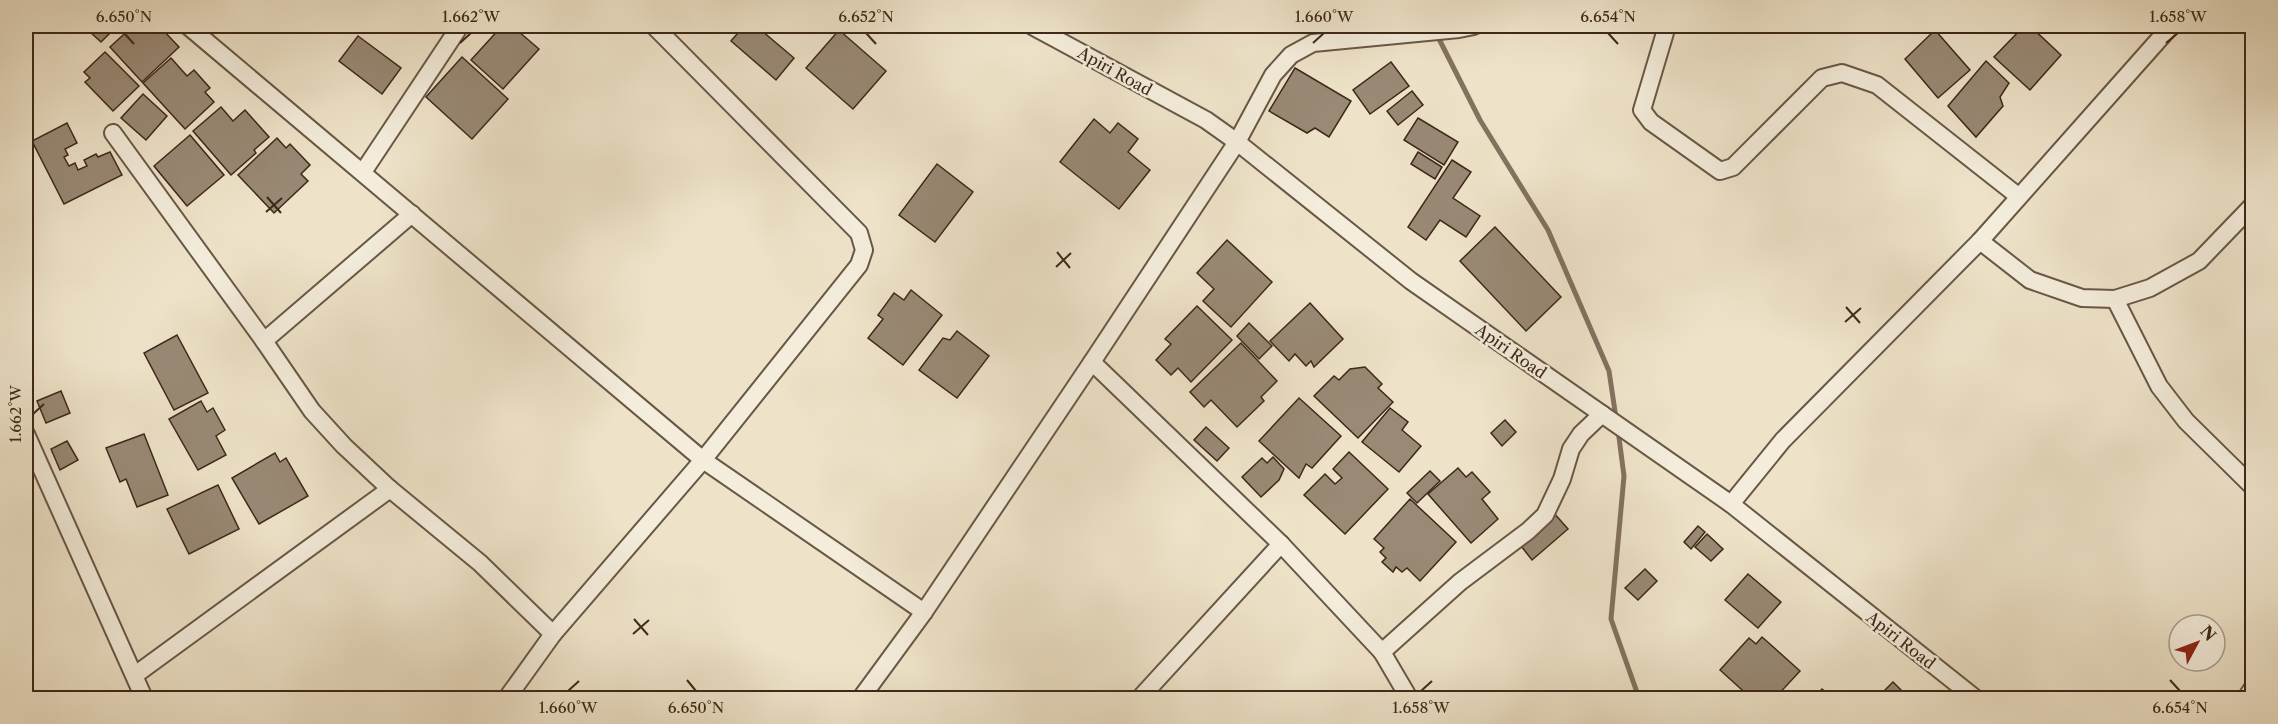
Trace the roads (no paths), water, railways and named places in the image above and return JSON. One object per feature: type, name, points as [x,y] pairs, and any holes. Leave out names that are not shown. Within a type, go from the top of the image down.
[{"type":"street","points":[[188,26],[703,460],[924,612]]},
{"type":"street","points":[[363,172],[460,26]]},
{"type":"street","points":[[507,699],[553,634],[703,460],[859,265],[864,250],[859,233],[654,26]]},
{"type":"street","name":"Apiri Road","points":[[1032,26],[1206,120],[1237,142],[1411,281],[1731,504],[1975,699]]},
{"type":"street","points":[[861,699],[924,612],[1092,362],[1237,142],[1273,75],[1292,55],[1313,43],[1474,26]]},
{"type":"street","points":[[1667,26],[1642,110],[1651,122],[1720,171],[1733,167],[1822,78],[1842,73],[1877,85],[2018,196]]},
{"type":"street","points":[[1731,504],[1783,440],[1980,241],[2171,26]]},
{"type":"street","points":[[113,133],[312,411],[344,446],[390,489],[480,563],[553,634]]},
{"type":"street","points":[[1980,241],[2030,280],[2082,298],[2115,299],[2150,288],[2199,261],[2253,206]]},
{"type":"street","points":[[264,341],[412,214]]},
{"type":"street","points":[[2115,299],[2158,386],[2186,421],[2253,486]]},
{"type":"street","points":[[1092,362],[1281,544],[1382,652],[1409,699]]},
{"type":"street","points":[[1382,652],[1460,582],[1528,531],[1545,515],[1562,479],[1571,449],[1581,434],[1602,414]]},
{"type":"street","points":[[26,434],[144,699]]},
{"type":"street","points":[[135,675],[390,489]]},
{"type":"street","points":[[1140,699],[1281,544]]},
{"type":"street","points":[[2246,699],[2253,689]]},
{"type":"waterway","points":[[1437,35],[1480,120],[1548,230],[1609,371],[1616,418]]},
{"type":"waterway","points":[[1618,430],[1624,476],[1611,619],[1639,698]]}]
